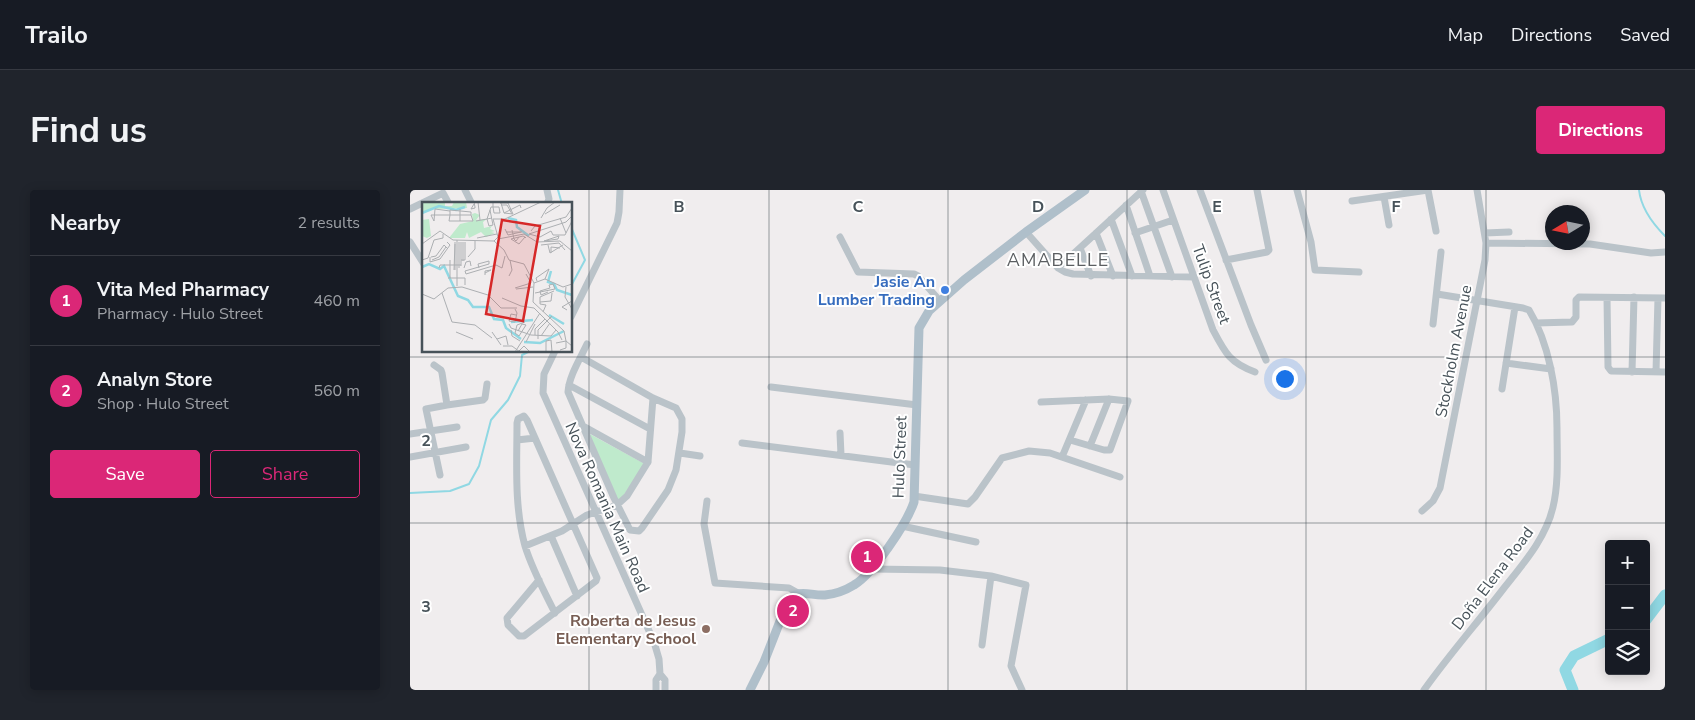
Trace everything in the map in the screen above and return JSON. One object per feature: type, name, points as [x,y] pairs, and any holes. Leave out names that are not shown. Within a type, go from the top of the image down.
[{"type":"main road","name":"Hulo Street","points":[[798,593],[826,595],[844,591],[862,581],[911,511],[914,496],[919,328],[929,311],[964,280],[1026,232],[1085,190]]},
{"type":"main road","points":[[750,690],[764,662],[788,601],[798,593]]},
{"type":"street","points":[[465,190],[471,202]]},
{"type":"street","points":[[572,316],[616,223],[619,212],[620,190]]},
{"type":"street","name":"Tulip Street","points":[[1163,190],[1213,330],[1225,352],[1240,367],[1255,372]]},
{"type":"street","points":[[1200,190],[1266,360]]},
{"type":"street","points":[[1226,260],[1269,250],[1257,190]]},
{"type":"street","points":[[1297,190],[1311,242],[1315,270],[1359,272]]},
{"type":"street","points":[[1352,200],[1428,190],[1436,231]]},
{"type":"street","name":"Stockholm Avenue","points":[[1422,511],[1433,502],[1440,488],[1485,260],[1485,232],[1477,190]]},
{"type":"street","points":[[1058,268],[1142,191],[1172,277]]},
{"type":"street","points":[[424,202],[443,193],[448,202]]},
{"type":"street","points":[[1384,197],[1389,225]]},
{"type":"street","points":[[410,209],[422,203]]},
{"type":"street","points":[[1126,206],[1150,276]]},
{"type":"street","points":[[1111,220],[1132,276]]},
{"type":"street","points":[[1135,233],[1174,220]]},
{"type":"street","points":[[1026,232],[1058,268],[1065,272],[1091,276],[1194,277]]},
{"type":"street","points":[[1485,232],[1509,232]]},
{"type":"street","points":[[1096,233],[1113,276]]},
{"type":"street","points":[[840,237],[858,272],[914,274],[940,301]]},
{"type":"street","points":[[410,242],[422,261]]},
{"type":"street","points":[[1486,244],[1590,244],[1651,253],[1665,252]]},
{"type":"street","points":[[1080,248],[1091,276]]},
{"type":"street","points":[[1433,324],[1441,252]]},
{"type":"street","points":[[1437,294],[1529,310],[1536,323],[1572,322],[1576,317],[1576,300],[1579,297],[1661,298],[1656,372]]},
{"type":"street","points":[[1632,372],[1634,297]]},
{"type":"street","points":[[1607,298],[1608,367],[1611,371],[1665,372]]},
{"type":"street","points":[[1502,389],[1516,307]]},
{"type":"street","name":"Doña Elena Road","points":[[1424,690],[1530,554],[1547,525],[1554,500],[1557,455],[1556,404],[1550,369],[1536,323]]},
{"type":"street","points":[[581,357],[653,398],[676,408],[682,419],[680,453],[671,484],[642,528],[634,532],[630,530],[617,505],[568,392],[569,385],[581,357],[587,344]]},
{"type":"street","name":"Nova Romania Main Road","points":[[555,352],[544,374],[543,393],[654,642],[665,690]]},
{"type":"street","points":[[1506,363],[1550,369]]},
{"type":"street","points":[[434,364],[442,373],[447,404]]},
{"type":"street","points":[[440,475],[426,409],[447,404],[483,400],[487,384]]},
{"type":"street","points":[[569,385],[650,429]]},
{"type":"street","points":[[771,387],[916,405]]},
{"type":"street","points":[[526,546],[551,536],[587,516],[617,505],[627,496],[648,462],[653,398]]},
{"type":"street","points":[[1090,446],[1109,399]]},
{"type":"street","points":[[1062,457],[1086,400]]},
{"type":"street","points":[[1041,402],[1126,400],[1128,404],[1110,450],[1106,451],[1070,440]]},
{"type":"street","points":[[539,580],[509,614],[507,622],[522,637],[555,613],[577,596],[596,581],[597,578],[524,416],[520,417],[517,421],[516,487],[526,546],[539,580],[555,613]]},
{"type":"street","points":[[582,426],[648,462]]},
{"type":"street","points":[[410,434],[457,427]]},
{"type":"street","points":[[840,434],[842,455]]},
{"type":"street","points":[[517,440],[535,438]]},
{"type":"street","points":[[742,443],[915,465]]},
{"type":"street","points":[[410,457],[466,447]]},
{"type":"street","points":[[914,496],[968,504],[1002,458],[1029,451],[1050,453],[1120,477]]},
{"type":"street","points":[[680,453],[700,456]]},
{"type":"street","points":[[707,501],[704,524],[715,583],[789,588],[798,593]]},
{"type":"street","points":[[902,526],[976,542]]},
{"type":"street","points":[[551,536],[577,596]]},
{"type":"street","points":[[872,569],[940,570],[991,576],[1026,585],[1011,666],[1022,690]]},
{"type":"street","points":[[982,645],[991,576]]},
{"type":"street","name":"Nova Romania Main Road","points":[[656,690],[656,681],[660,674]]},
{"type":"green space","points":[[588,433],[645,464],[619,502]]},
{"type":"waterway","points":[[558,190],[561,202]]},
{"type":"waterway","points":[[1639,190],[1642,203],[1648,215],[1665,236]]},
{"type":"waterway","points":[[572,229],[585,260],[572,284]]},
{"type":"waterway","points":[[410,493],[450,491],[469,484],[479,466],[491,420],[508,400],[520,376],[522,355],[528,352]]},
{"type":"waterway","points":[[1650,615],[1665,595]]},
{"type":"waterway","points":[[1573,690],[1565,670],[1574,656],[1605,641]]},
{"type":"place","name":"Jasie An Lumber Trading","points":[[945,290]]},
{"type":"place","name":"Vita Med Pharmacy","points":[[867,557]]},
{"type":"place","name":"Analyn Store","points":[[793,611]]},
{"type":"place","name":"Roberta de Jesus Elementary School","points":[[706,629]]},
{"type":"district","name":"AMABELLE","points":[[1058,260]]}]
